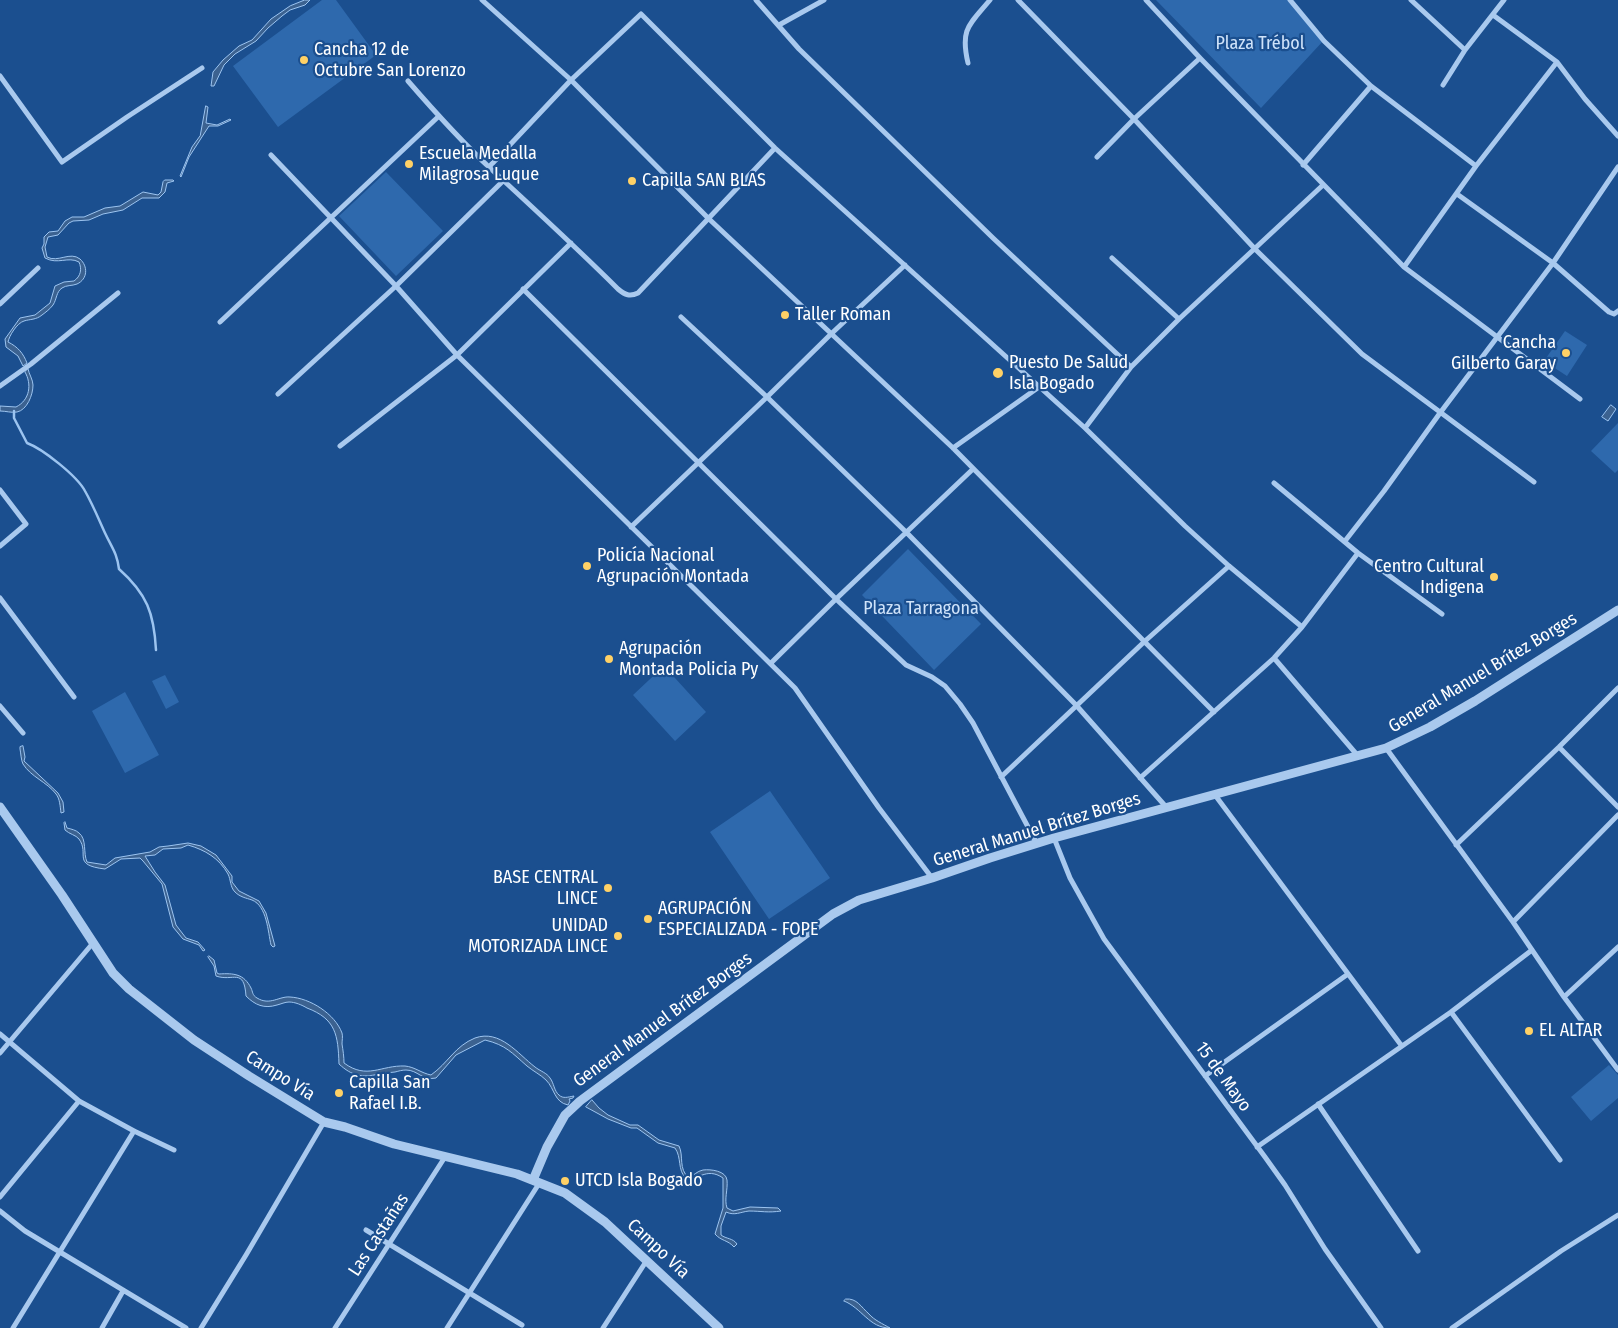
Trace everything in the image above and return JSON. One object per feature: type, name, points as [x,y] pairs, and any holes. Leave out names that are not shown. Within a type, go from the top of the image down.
[{"type":"street","points":[[482,0],[572,80],[708,218],[953,448],[1214,712]]},
{"type":"street","points":[[756,0],[799,49],[1131,367]]},
{"type":"street","points":[[779,26],[824,0]]},
{"type":"street","points":[[968,63],[964,45],[966,30],[990,0]]},
{"type":"street","points":[[1018,0],[1255,249],[1362,354],[1534,482]]},
{"type":"street","points":[[1146,0],[1404,268],[1580,399]]},
{"type":"street","points":[[1290,0],[1324,41],[1371,86],[1476,166]]},
{"type":"street","points":[[1411,0],[1465,50]]},
{"type":"street","points":[[1443,86],[1465,50],[1504,0]]},
{"type":"street","points":[[489,167],[572,80],[641,14],[775,148],[1084,428],[1229,566],[1302,627]]},
{"type":"street","points":[[1493,16],[1557,62],[1585,99],[1618,136]]},
{"type":"street","points":[[1097,157],[1200,58]]},
{"type":"street","points":[[1404,268],[1476,166],[1557,62]]},
{"type":"street","points":[[0,76],[62,162],[202,68]]},
{"type":"street","points":[[408,82],[489,167],[572,243],[625,295],[632,296],[638,294],[775,148]]},
{"type":"street","points":[[1303,165],[1371,86]]},
{"type":"street","points":[[220,322],[439,116]]},
{"type":"street","points":[[270,155],[396,286],[457,355],[795,688],[879,808],[932,878]]},
{"type":"street","points":[[1345,541],[1553,263],[1618,166]]},
{"type":"street","points":[[278,394],[396,286],[504,180]]},
{"type":"street","points":[[1084,428],[1131,367],[1179,319],[1323,185]]},
{"type":"street","points":[[1457,194],[1553,263],[1609,312],[1614,314],[1618,311]]},
{"type":"street","points":[[340,446],[457,355],[572,243]]},
{"type":"street","points":[[1112,258],[1179,319]]},
{"type":"street","points":[[631,527],[905,265]]},
{"type":"street","points":[[0,304],[38,268]]},
{"type":"street","points":[[523,289],[836,599],[906,665],[932,677],[945,686],[960,704],[972,723],[1020,809],[1037,844]]},
{"type":"street","points":[[0,386],[118,293]]},
{"type":"street","points":[[681,317],[767,397],[907,533],[1076,705],[1167,808]]},
{"type":"street","points":[[953,448],[1039,387]]},
{"type":"street","points":[[771,663],[974,469]]},
{"type":"street","points":[[1274,483],[1358,553],[1442,614]]},
{"type":"street","points":[[0,490],[26,524],[0,546]]},
{"type":"street","points":[[1140,778],[1274,658],[1302,627],[1358,553]]},
{"type":"street","points":[[1001,778],[1076,705],[1229,566]]},
{"type":"street","points":[[0,598],[74,697]]},
{"type":"street","name":"General Manuel Brítez Borges","points":[[537,1181],[548,1147],[565,1116],[595,1089],[833,914],[859,900],[1054,838],[1359,757],[1386,748],[1430,727],[1475,701],[1618,610]]},
{"type":"street","points":[[1274,658],[1359,757]]},
{"type":"street","points":[[1456,845],[1618,688]]},
{"type":"street","points":[[0,706],[23,733]]},
{"type":"street","points":[[1559,746],[1618,807]]},
{"type":"street","points":[[1386,748],[1618,1070]]},
{"type":"street","points":[[1214,795],[1401,1045]]},
{"type":"street","name":"Campo Vía","points":[[0,807],[62,895],[113,973],[134,993],[210,1051],[324,1122],[345,1127],[394,1144],[517,1174],[556,1188],[578,1201],[605,1222],[719,1328]]},
{"type":"street","points":[[1513,922],[1618,815]]},
{"type":"street","name":"15 de Mayo","points":[[1054,838],[1070,878],[1104,938],[1285,1186],[1325,1249],[1380,1328]]},
{"type":"street","points":[[0,1053],[93,943]]},
{"type":"street","points":[[1564,997],[1618,947]]},
{"type":"street","points":[[1257,1147],[1451,1012],[1532,950]]},
{"type":"street","points":[[1205,1076],[1348,974]]},
{"type":"street","points":[[1451,1012],[1560,1160]]},
{"type":"street","points":[[0,1034],[79,1101],[174,1150]]},
{"type":"street","points":[[0,1197],[79,1101]]},
{"type":"street","points":[[1318,1104],[1418,1251]]},
{"type":"street","points":[[201,1328],[324,1122]]},
{"type":"street","points":[[13,1328],[134,1131]]},
{"type":"street","name":"Las Castañas","points":[[335,1328],[445,1157]]},
{"type":"street","points":[[447,1328],[537,1181]]},
{"type":"street","points":[[0,1211],[25,1231],[186,1328]]},
{"type":"street","points":[[1452,1328],[1561,1251],[1618,1214]]},
{"type":"street","points":[[366,1230],[522,1325]]},
{"type":"street","points":[[603,1328],[647,1260]]},
{"type":"street","points":[[102,1328],[124,1291]]},
{"type":"green space","name":"Cancha 12 de Octubre San Lorenzo","points":[[322,0],[336,0],[376,55],[278,127],[233,66]]},
{"type":"green space","name":"Plaza Trébol","points":[[1156,0],[1290,0],[1324,40],[1261,108]]},
{"type":"green space","points":[[386,172],[443,231],[396,276],[339,216]]},
{"type":"green space","name":"Cancha Gilberto Garay","points":[[1565,331],[1587,345],[1567,376],[1544,361]]},
{"type":"green space","points":[[1618,423],[1618,470],[1615,473],[1591,451]]},
{"type":"green space","name":"Plaza Tarragona","points":[[908,549],[981,624],[934,670],[862,595]]},
{"type":"green space","points":[[664,666],[706,712],[675,741],[633,695]]},
{"type":"green space","points":[[165,675],[179,702],[166,709],[152,681]]},
{"type":"green space","points":[[125,692],[159,755],[125,773],[92,711]]},
{"type":"green space","points":[[770,791],[830,878],[769,919],[710,832]]},
{"type":"green space","points":[[1609,1065],[1618,1075],[1618,1098],[1591,1121],[1571,1097]]},
{"type":"shaded area","points":[[310,0],[305,5],[290,10],[268,28],[256,41],[235,54],[224,65],[214,86],[211,86],[213,72],[223,60],[239,46],[252,40],[271,19],[290,6]]},
{"type":"shaded area","points":[[206,106],[208,107],[206,123],[217,125],[231,120],[218,126],[209,126],[189,157],[181,177],[192,147],[200,136]]},
{"type":"shaded area","points":[[165,180],[174,181],[167,183],[165,192],[159,198],[142,198],[123,210],[103,214],[89,220],[73,221],[58,235],[48,237],[45,247],[47,257],[55,259],[68,256],[76,257],[83,262],[86,272],[81,282],[60,290],[53,305],[46,312],[38,318],[21,322],[14,330],[8,342],[24,356],[27,363],[23,366],[18,356],[6,347],[5,339],[20,318],[35,315],[50,303],[55,286],[64,282],[74,281],[80,272],[79,262],[75,260],[54,261],[45,258],[42,248],[44,237],[49,232],[58,231],[65,221],[72,217],[84,217],[105,208],[120,206],[143,192],[158,195]]},
{"type":"shaded area","points":[[28,369],[33,385],[31,397],[24,408],[17,412],[0,411],[0,406],[16,407],[27,396],[29,382],[25,372]]},
{"type":"shaded area","points":[[1611,405],[1616,409],[1608,421],[1602,417]]},
{"type":"shaded area","points":[[23,746],[24,761],[58,793],[63,802],[64,812],[61,813],[56,794],[26,769],[21,759],[20,747]]},
{"type":"shaded area","points":[[65,822],[67,828],[76,831],[83,839],[87,862],[106,865],[115,858],[150,852],[159,847],[188,843],[201,846],[216,855],[232,876],[232,882],[239,891],[259,901],[266,913],[275,946],[271,945],[266,920],[261,908],[257,903],[235,892],[224,868],[206,852],[188,845],[181,848],[163,849],[155,855],[145,856],[165,885],[176,925],[186,938],[198,942],[205,950],[203,951],[199,945],[183,939],[173,927],[162,884],[140,858],[121,859],[105,869],[88,865],[83,858],[82,844],[76,836],[65,830]]},
{"type":"shaded area","points":[[209,956],[214,960],[217,973],[234,974],[242,977],[248,983],[253,995],[257,998],[270,1001],[286,997],[298,998],[321,1008],[339,1026],[342,1033],[344,1063],[352,1068],[367,1071],[405,1066],[431,1075],[468,1041],[484,1036],[493,1037],[508,1044],[547,1075],[557,1093],[562,1097],[574,1096],[569,1099],[568,1105],[563,1103],[557,1098],[544,1078],[508,1050],[498,1044],[485,1040],[456,1055],[436,1078],[427,1078],[410,1070],[367,1076],[358,1075],[348,1071],[339,1064],[338,1045],[334,1029],[324,1017],[317,1012],[294,1003],[288,1002],[268,1007],[256,1004],[246,996],[243,981],[237,977],[216,976]]},
{"type":"shaded area","points":[[592,1100],[608,1115],[630,1125],[638,1125],[659,1140],[679,1146],[682,1167],[689,1178],[703,1170],[714,1170],[724,1174],[727,1180],[727,1208],[733,1211],[750,1207],[778,1208],[781,1211],[749,1211],[735,1214],[726,1212],[721,1226],[721,1235],[735,1242],[737,1244],[734,1247],[715,1234],[723,1208],[723,1178],[717,1175],[706,1174],[686,1179],[681,1171],[675,1148],[658,1143],[637,1128],[631,1128],[608,1119],[586,1107]]},
{"type":"shaded area","points":[[846,1299],[856,1301],[873,1318],[890,1328],[876,1325],[856,1308],[844,1301]]},
{"type":"waterway","points":[[14,411],[14,418],[27,443],[42,451],[59,464],[75,478],[85,491],[114,551],[119,569],[129,578],[147,605],[151,615],[156,650]]},
{"type":"place","name":"Cancha 12 de Octubre San Lorenzo","points":[[304,60]]},
{"type":"place","name":"Escuela Medalla Milagrosa Luque","points":[[409,164]]},
{"type":"place","name":"Capilla SAN BLAS","points":[[632,181]]},
{"type":"place","name":"Taller Roman","points":[[785,315]]},
{"type":"place","name":"Cancha Gilberto Garay","points":[[1566,353]]},
{"type":"place","name":"Puesto De Salud Isla Bogado","points":[[998,373]]},
{"type":"place","name":"Policía Nacional Agrupación Montada","points":[[587,566]]},
{"type":"place","name":"Centro Cultural Indigena","points":[[1494,577]]},
{"type":"place","name":"Agrupación Montada Policia Py","points":[[609,659]]},
{"type":"place","name":"BASE CENTRAL LINCE","points":[[608,888]]},
{"type":"place","name":"AGRUPACIÓN ESPECIALIZADA - FOPE","points":[[648,919]]},
{"type":"place","name":"UNIDAD MOTORIZADA LINCE","points":[[618,936]]},
{"type":"place","name":"EL ALTAR","points":[[1529,1031]]},
{"type":"place","name":"Capilla San Rafael I.B.","points":[[339,1093]]},
{"type":"place","name":"UTCD Isla Bogado","points":[[565,1181]]}]
